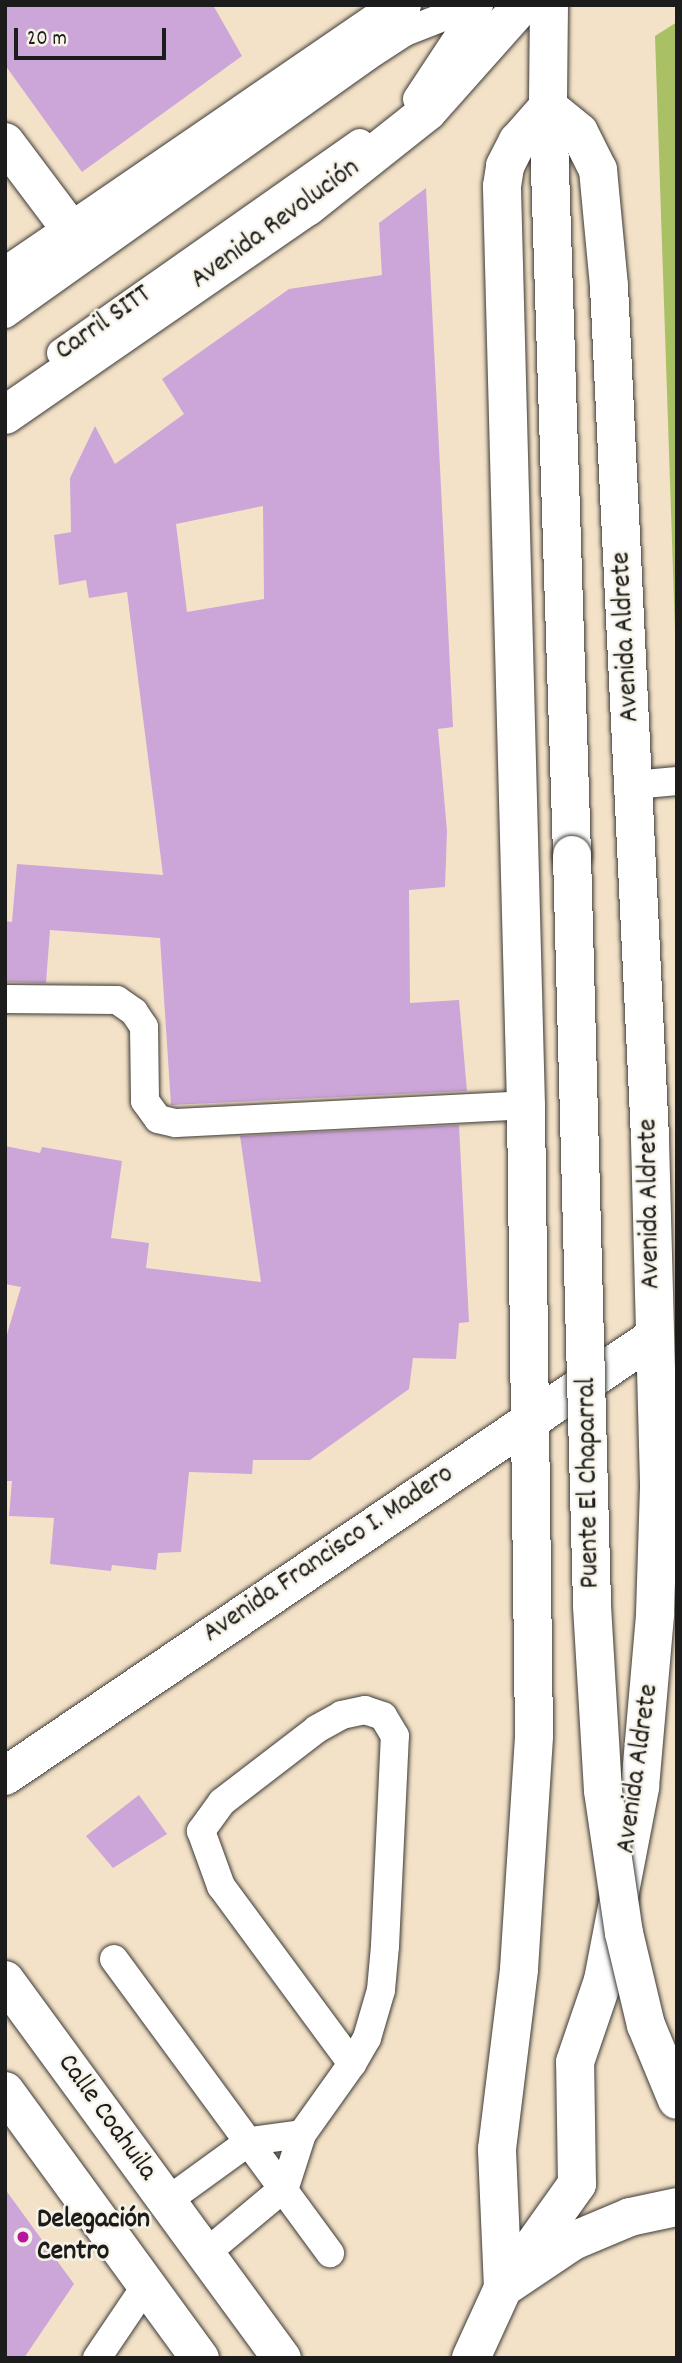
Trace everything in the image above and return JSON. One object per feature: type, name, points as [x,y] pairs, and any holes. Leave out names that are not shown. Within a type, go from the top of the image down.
[{"type":"main road","points":[[7,271],[402,5]]},
{"type":"main road","name":"Avenida Revolución","points":[[5,415],[307,207],[418,119],[522,5]]},
{"type":"main road","points":[[548,107],[549,5]]},
{"type":"main road","name":"Avenida Aldrete","points":[[471,2358],[503,2288],[577,2184],[575,2062],[603,1980],[640,1787],[652,1690],[659,1484],[634,785],[609,286],[598,170],[579,132],[548,107],[518,141],[505,166],[502,186],[526,1105],[534,1735],[519,1969],[497,2150],[503,2288]]},
{"type":"main road","name":"Puente El Chaparral","points":[[548,107],[592,1606],[603,1791],[624,1933],[646,2025],[677,2100]]},
{"type":"main road","points":[[5,142],[71,230]]},
{"type":"main road","name":"Avenida Francisco I. Madero","points":[[5,1776],[529,1418],[654,1337]]},
{"type":"main road","name":"Calle Coahuila","points":[[5,1980],[282,2358]]},
{"type":"main road","points":[[5,2091],[200,2358]]},
{"type":"main road","points":[[503,2288],[573,2241],[630,2217],[677,2207]]},
{"type":"lane","name":"Carril SITT","points":[[5,314],[368,56],[405,32],[477,5]]},
{"type":"lane","name":"Carril SITT","points":[[5,393],[388,123],[423,93],[477,5]]},
{"type":"lane","points":[[634,785],[677,781]]},
{"type":"lane","points":[[5,999],[117,1000],[134,1012],[144,1027],[145,1101],[158,1119],[176,1123],[526,1105]]},
{"type":"lane","points":[[206,2253],[285,2187],[302,2134],[352,2064],[367,2038],[381,1990],[395,1736],[383,1716],[365,1710],[342,1715],[317,1729],[222,1802],[201,1831],[220,1886],[352,2064]]},
{"type":"lane","points":[[114,1958],[285,2187],[330,2253]]},
{"type":"lane","points":[[167,2201],[250,2141],[302,2134]]},
{"type":"lane","points":[[97,2358],[147,2284]]},
{"type":"green space","points":[[677,22],[677,630],[675,630],[655,36]]},
{"type":"building","points":[[5,5],[213,5],[242,56],[82,172],[5,65]]},
{"type":"building","points":[[426,188],[453,727],[438,729],[447,831],[445,887],[409,890],[410,1003],[459,1000],[467,1091],[171,1105],[160,938],[50,930],[46,983],[5,982],[5,921],[12,922],[17,864],[163,875],[127,592],[89,598],[86,580],[59,585],[54,535],[71,532],[70,478],[95,426],[115,464],[184,414],[162,379],[289,289],[382,275],[379,223]],"holes":[[[263,506],[264,599],[187,612],[176,524]]]},
{"type":"building","points":[[459,1125],[469,1322],[459,1323],[456,1359],[413,1358],[409,1389],[310,1460],[253,1460],[252,1474],[189,1472],[181,1552],[158,1553],[156,1570],[112,1565],[111,1571],[50,1564],[54,1518],[9,1516],[12,1481],[5,1481],[5,1341],[21,1287],[5,1284],[5,1146],[40,1153],[42,1147],[122,1161],[111,1238],[149,1243],[146,1268],[261,1282],[240,1136]]},
{"type":"building","points":[[139,1795],[167,1834],[113,1868],[86,1836]]},
{"type":"building","name":"Delegación Centro","points":[[5,2189],[74,2284],[24,2358],[5,2358]]},
{"type":"place","name":"Delegación Centro","points":[[23,2237]]}]
